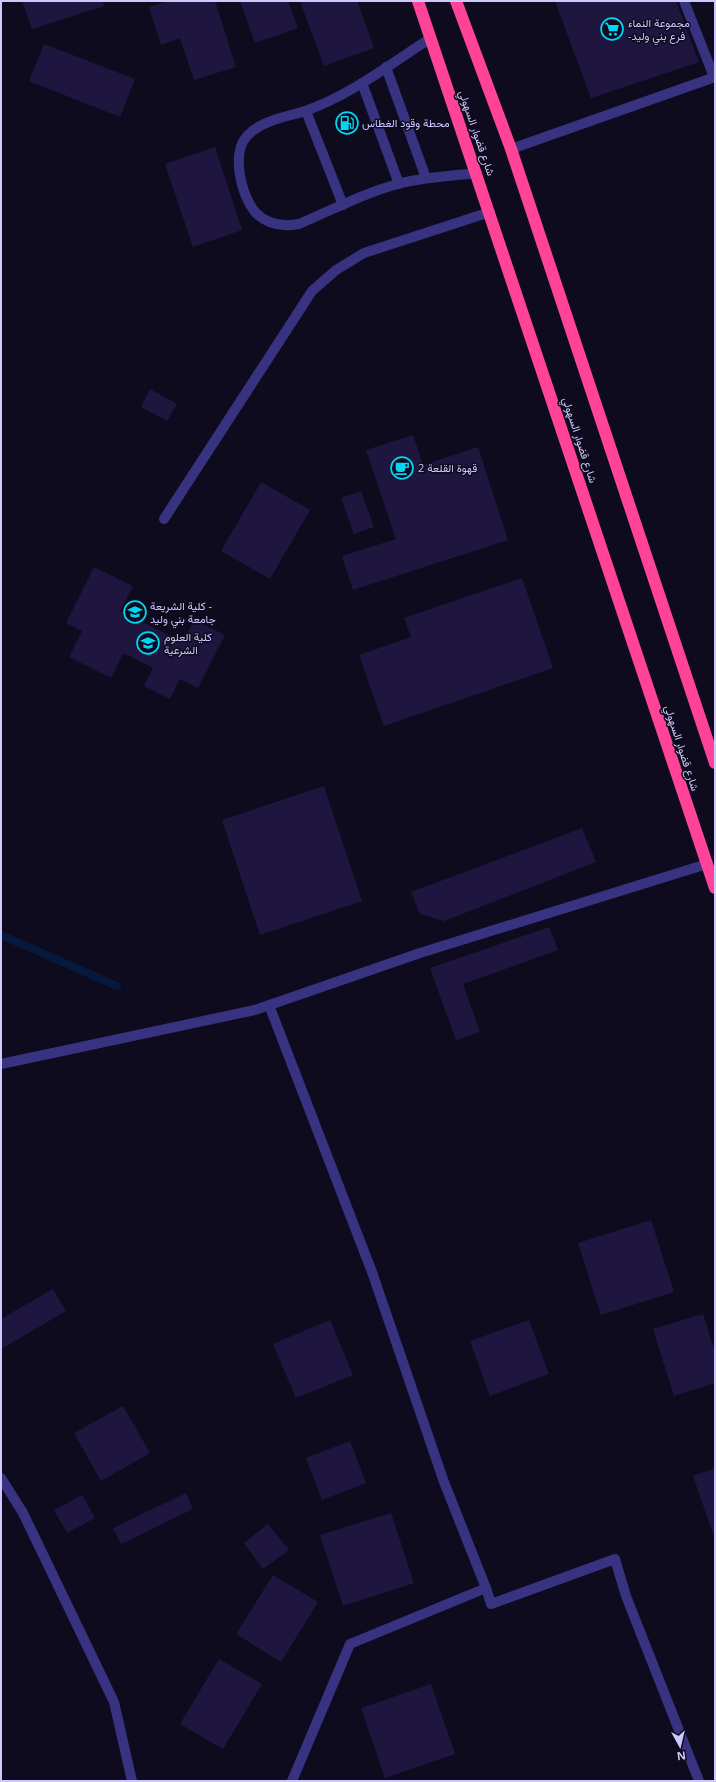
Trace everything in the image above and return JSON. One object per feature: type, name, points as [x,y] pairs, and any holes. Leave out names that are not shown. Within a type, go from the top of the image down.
[{"type":"highway","name":"شارع قضوار السهولي","points":[[418,1],[477,173],[715,888]]},
{"type":"highway","points":[[456,1],[512,148],[715,763]]},
{"type":"street","points":[[512,148],[715,77],[684,1]]},
{"type":"street","points":[[431,38],[362,83],[306,111],[257,128],[247,136],[241,146],[238,157],[238,168],[249,202],[260,217],[269,222],[289,226],[299,224],[343,205],[399,184],[426,178],[477,173]]},
{"type":"street","points":[[386,67],[426,178]]},
{"type":"street","points":[[362,83],[399,184]]},
{"type":"street","points":[[306,111],[343,205]]},
{"type":"street","points":[[164,520],[312,291],[336,270],[364,253],[490,212]]},
{"type":"street","points":[[1,1064],[255,1010],[420,953],[707,864]]},
{"type":"street","points":[[269,1005],[372,1272],[444,1482],[491,1604],[614,1559],[626,1596],[699,1781]]},
{"type":"street","points":[[1,1478],[23,1513],[114,1702],[132,1781]]},
{"type":"street","points":[[292,1781],[350,1644],[486,1588]]},
{"type":"building","points":[[22,1],[103,1],[104,6],[32,29]]},
{"type":"building","points":[[168,1],[215,1],[236,67],[194,80],[180,38],[161,45],[149,7]]},
{"type":"building","points":[[240,1],[288,1],[298,28],[255,43]]},
{"type":"building","points":[[300,1],[357,1],[374,48],[324,66]]},
{"type":"building","points":[[555,1],[676,1],[699,62],[591,98]]},
{"type":"building","points":[[44,44],[135,79],[120,117],[29,81]]},
{"type":"building","points":[[215,147],[242,230],[193,247],[165,164]]},
{"type":"building","points":[[150,389],[177,404],[167,421],[141,407]]},
{"type":"building","points":[[413,435],[423,465],[478,447],[508,540],[353,590],[342,556],[396,539],[366,450]]},
{"type":"building","points":[[261,482],[310,510],[270,579],[221,551]]},
{"type":"building","points":[[361,491],[374,527],[354,534],[341,498]]},
{"type":"building","points":[[94,567],[133,586],[120,611],[183,642],[194,620],[225,635],[198,688],[180,679],[170,699],[144,686],[153,668],[123,653],[111,678],[69,657],[82,631],[66,623]]},
{"type":"building","points":[[522,578],[553,668],[384,726],[359,655],[411,637],[404,618]]},
{"type":"building","points":[[324,786],[362,901],[260,935],[222,820]]},
{"type":"building","points":[[582,828],[596,862],[444,921],[420,914],[411,892]]},
{"type":"building","points":[[549,927],[558,950],[463,984],[480,1032],[456,1040],[430,968]]},
{"type":"building","points":[[651,1220],[674,1292],[601,1315],[578,1243]]},
{"type":"building","points":[[53,1289],[66,1311],[1,1349],[1,1319]]},
{"type":"building","points":[[703,1314],[715,1352],[715,1383],[674,1396],[653,1329]]},
{"type":"building","points":[[330,1320],[353,1375],[296,1398],[273,1344]]},
{"type":"building","points":[[529,1320],[549,1374],[490,1396],[470,1341]]},
{"type":"building","points":[[123,1406],[150,1453],[101,1481],[74,1433]]},
{"type":"building","points":[[350,1441],[366,1483],[322,1500],[306,1458]]},
{"type":"building","points":[[715,1468],[715,1539],[693,1476]]},
{"type":"building","points":[[186,1493],[193,1509],[121,1544],[113,1528]]},
{"type":"building","points":[[82,1495],[95,1518],[67,1533],[54,1510]]},
{"type":"building","points":[[391,1513],[414,1583],[343,1606],[320,1535]]},
{"type":"building","points":[[268,1524],[289,1550],[263,1569],[244,1543]]},
{"type":"building","points":[[273,1575],[318,1602],[281,1662],[236,1634]]},
{"type":"building","points":[[219,1659],[262,1684],[223,1749],[180,1724]]},
{"type":"building","points":[[431,1684],[455,1754],[385,1778],[361,1708]]},
{"type":"waterway","points":[[1,935],[117,986]]},
{"type":"place","name":"مجموعة النماء -فرع بني وليد","points":[[612,29]]},
{"type":"place","name":"محطة وقود الغطاس","points":[[347,123]]},
{"type":"place","name":"قهوة القلعة 2","points":[[402,468]]},
{"type":"place","name":"كلية الشريعة - جامعة بني وليد","points":[[135,612]]},
{"type":"place","name":"كلية العلوم الشرعية","points":[[148,643]]}]
